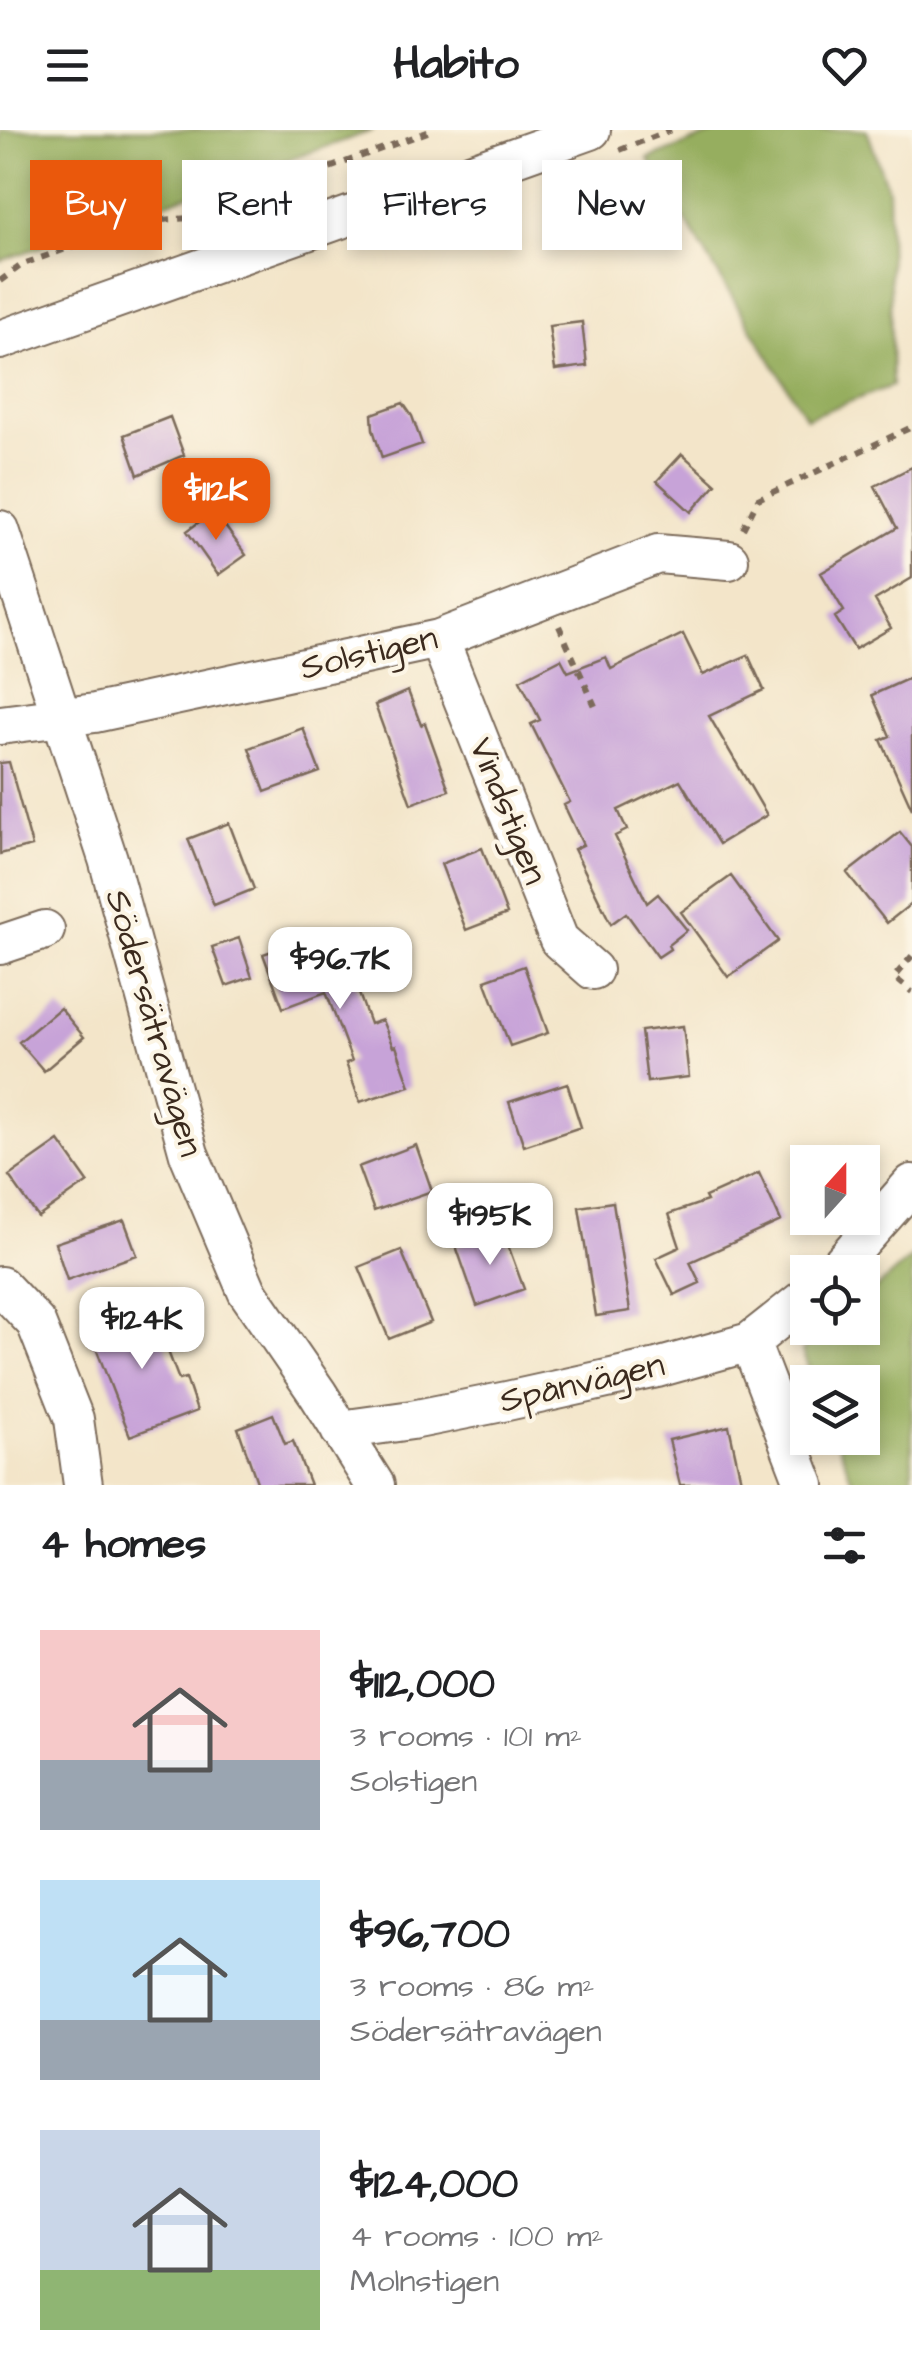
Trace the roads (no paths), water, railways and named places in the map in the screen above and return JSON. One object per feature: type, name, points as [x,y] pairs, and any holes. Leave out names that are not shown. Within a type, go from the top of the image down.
[{"type":"street","points":[[0,340],[591,130]]},
{"type":"street","name":"Södersätravägen","points":[[0,530],[108,859],[188,1154],[247,1290],[375,1485]]},
{"type":"street","name":"Solstigen","points":[[0,726],[95,713],[439,639],[658,554],[729,560]]},
{"type":"street","name":"Vindstigen","points":[[439,639],[560,940],[593,970]]},
{"type":"street","points":[[0,945],[45,930]]},
{"type":"street","points":[[849,1255],[912,1184]]},
{"type":"street","points":[[1,1286],[36,1323],[74,1419],[83,1485]]},
{"type":"street","name":"Spånvägen","points":[[340,1430],[412,1420],[657,1368],[750,1342],[790,1310]]},
{"type":"street","points":[[750,1342],[805,1485]]}]
